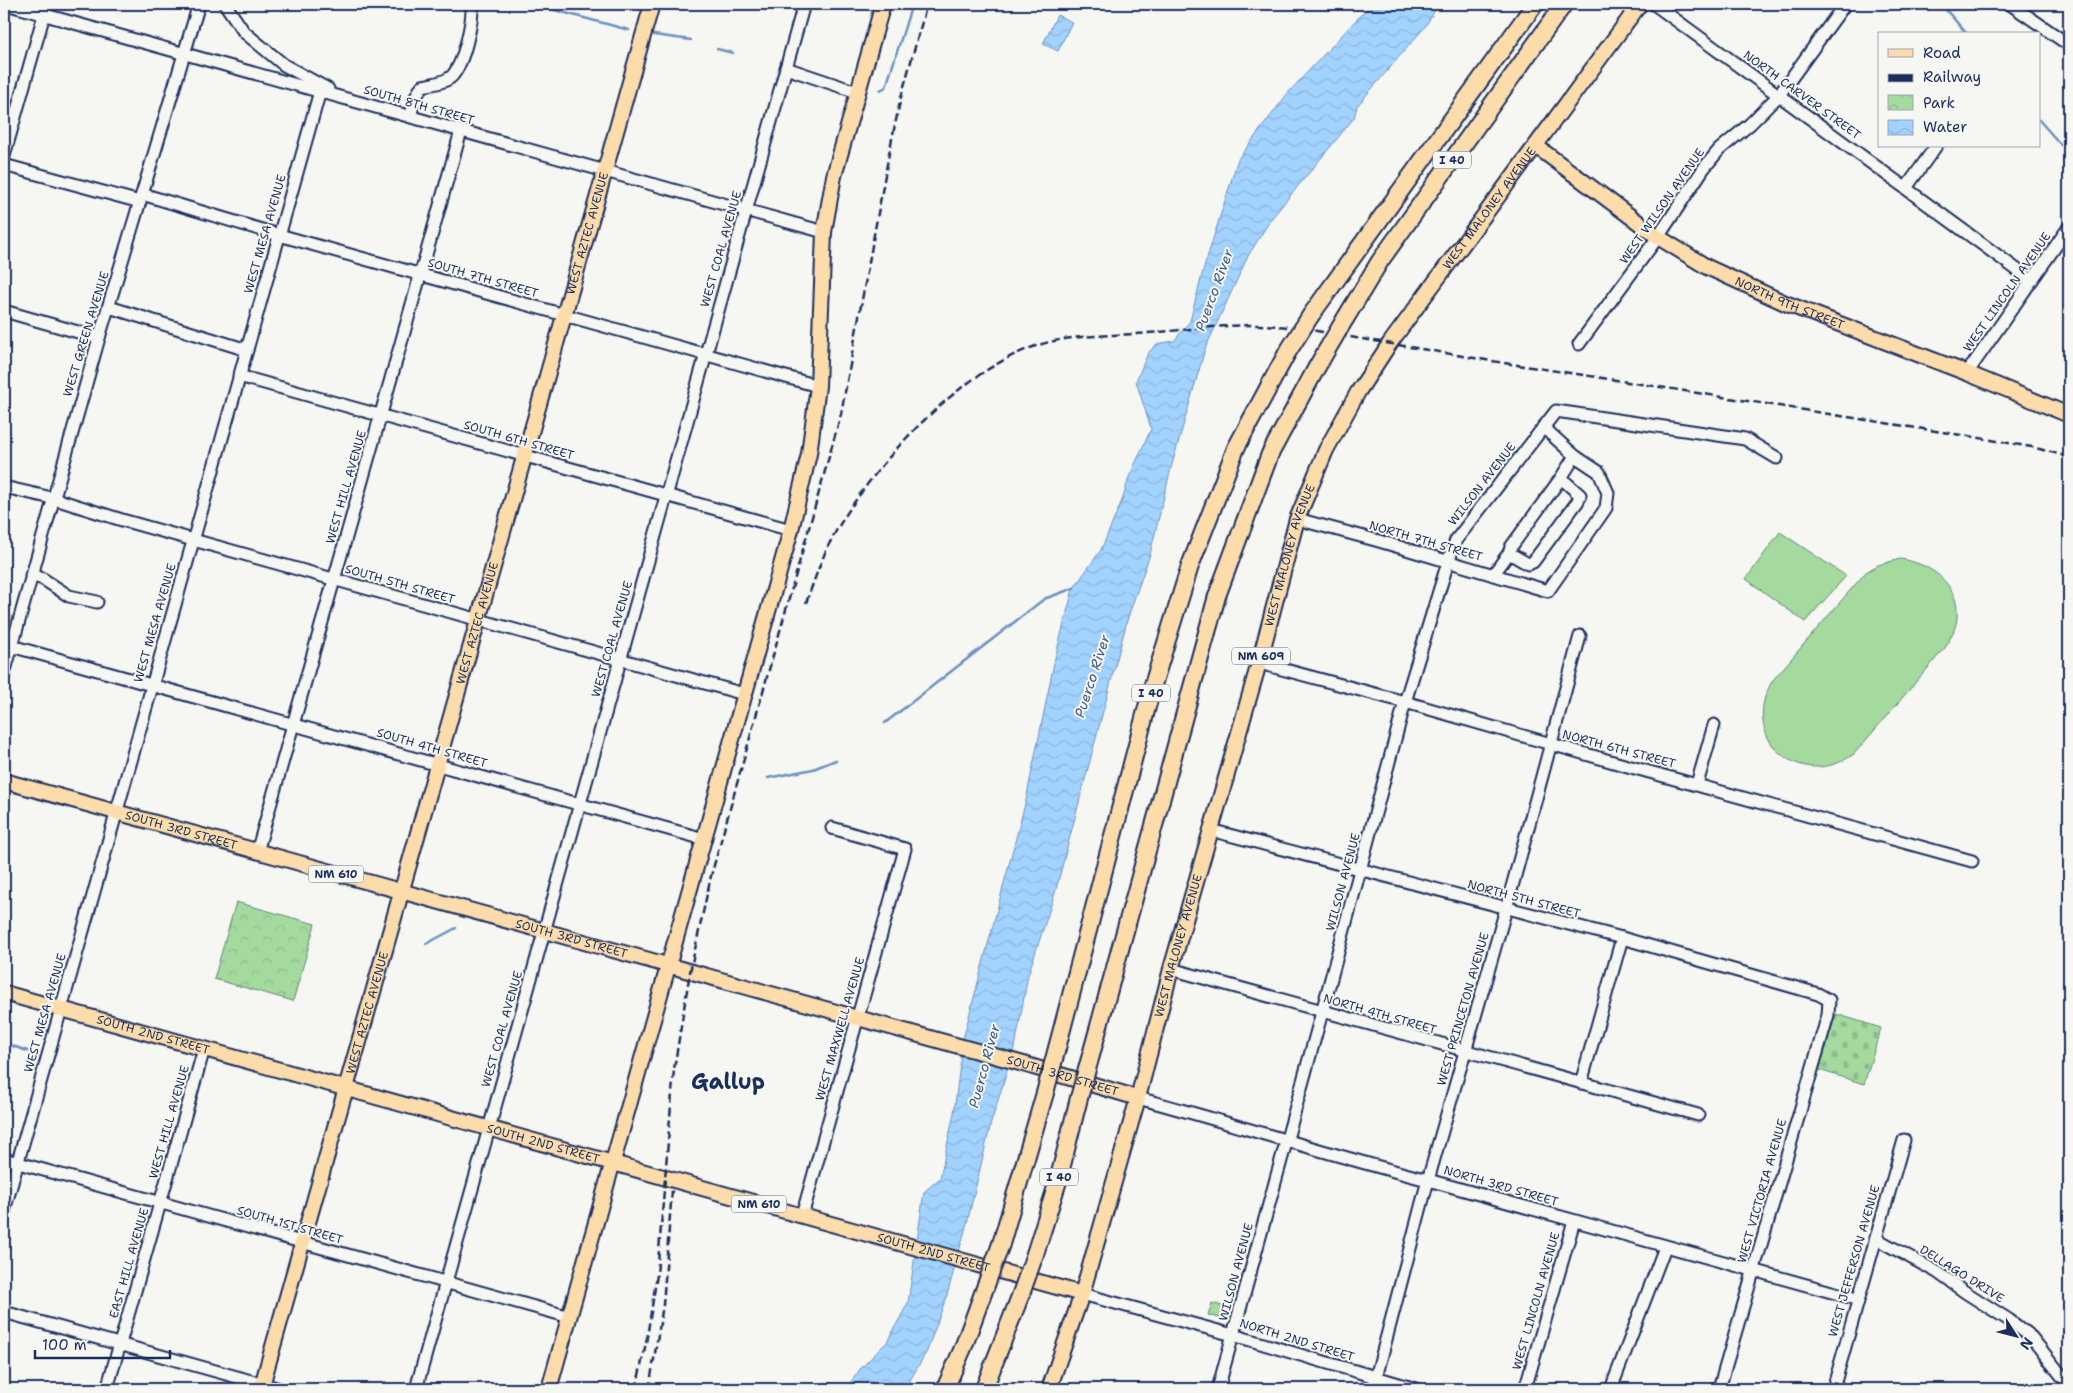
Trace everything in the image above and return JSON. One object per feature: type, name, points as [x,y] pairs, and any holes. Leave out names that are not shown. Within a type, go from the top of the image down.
[{"type":"highway","points":[[1435,142],[1522,4]]},
{"type":"highway","name":"I 40","points":[[945,1389],[963,1348],[1001,1244],[1045,1093],[1152,688],[1190,566],[1236,448],[1286,353],[1311,315],[1535,4]]},
{"type":"highway","name":"I 40","points":[[984,1389],[1021,1294],[1058,1181],[1078,1098],[1217,596],[1270,454],[1344,319],[1380,261],[1564,4]]},
{"type":"highway","points":[[1539,38],[1569,4]]},
{"type":"main road","name":"WEST AZTEC AVENUE","points":[[261,1387],[652,4]]},
{"type":"main road","points":[[549,1389],[791,530],[809,454],[818,386],[824,232],[834,176],[883,4]]},
{"type":"main road","name":"WEST MALONEY AVENUE","points":[[1050,1389],[1082,1294],[1138,1098],[1171,969],[1259,663],[1297,519],[1326,450],[1358,392],[1390,343],[1640,4]]},
{"type":"main road","name":"NORTH 9TH STREET","points":[[1536,146],[1658,237],[1707,267],[1785,303],[1967,373],[2069,415]]},
{"type":"main road","name":"SOUTH 3RD STREET","points":[[4,781],[1020,1063],[1138,1098]]},
{"type":"main road","name":"SOUTH 2ND STREET","points":[[4,993],[1082,1294]]},
{"type":"street","name":"SOUTH 8TH STREET","points":[[6,4],[45,9],[183,53],[824,232]]},
{"type":"street","name":"WEST GREEN AVENUE","points":[[4,674],[8,644],[32,575],[52,498],[199,4]]},
{"type":"street","points":[[226,4],[244,32],[284,65],[346,99]]},
{"type":"street","points":[[411,117],[413,102],[422,86],[435,84],[452,76],[460,61],[472,14],[472,4]]},
{"type":"street","name":"WEST COAL AVENUE","points":[[416,1389],[804,4]]},
{"type":"street","name":"NORTH CARVER STREET","points":[[1654,4],[2031,280]]},
{"type":"street","name":"WEST WILSON AVENUE","points":[[1579,344],[1658,237],[1704,168],[1719,150],[1780,95],[1845,4]]},
{"type":"street","points":[[2010,4],[2069,45]]},
{"type":"street","points":[[4,156],[45,9]]},
{"type":"street","points":[[786,68],[857,92]]},
{"type":"street","name":"WEST MESA AVENUE","points":[[4,1211],[320,91]]},
{"type":"street","name":"WEST HILL AVENUE","points":[[258,852],[461,131]]},
{"type":"street","points":[[1906,188],[1935,148]]},
{"type":"street","name":"SOUTH 7TH STREET","points":[[4,165],[141,198],[279,235],[818,386]]},
{"type":"street","name":"WEST LINCOLN AVENUE","points":[[1967,373],[2069,228]]},
{"type":"street","points":[[109,306],[247,350]]},
{"type":"street","points":[[4,311],[99,338]]},
{"type":"street","name":"SOUTH 6TH STREET","points":[[239,376],[791,530]]},
{"type":"street","name":"WILSON AVENUE","points":[[1218,1389],[1361,870],[1405,702],[1456,540],[1556,411],[1744,439],[1777,458]]},
{"type":"street","points":[[1493,575],[1509,553],[1510,547],[1575,456],[1543,427]]},
{"type":"street","name":"NORTH 7TH STREET","points":[[1297,519],[1548,590],[1593,528],[1608,502],[1608,493],[1599,472],[1575,456]]},
{"type":"street","points":[[1509,553],[1528,564],[1533,562],[1578,501],[1580,495],[1561,478]]},
{"type":"street","points":[[4,486],[52,498],[193,540]]},
{"type":"street","name":"SOUTH 5TH STREET","points":[[193,540],[744,694]]},
{"type":"street","points":[[32,575],[43,578],[69,596],[97,602]]},
{"type":"street","name":"WEST PRINCETON AVENUE","points":[[1375,1384],[1428,1180],[1552,745],[1580,636]]},
{"type":"street","points":[[8,644],[152,685]]},
{"type":"street","name":"NORTH 6TH STREET","points":[[1259,663],[1972,861]]},
{"type":"street","name":"SOUTH 4TH STREET","points":[[152,685],[704,839]]},
{"type":"street","points":[[1697,784],[1714,725]]},
{"type":"street","name":"WEST MAXWELL AVENUE","points":[[802,1216],[905,850],[832,828]]},
{"type":"street","name":"NORTH 5TH STREET","points":[[1210,830],[1622,938],[1818,994],[1829,1000]]},
{"type":"street","points":[[1581,1083],[1622,938]]},
{"type":"street","name":"NORTH 4TH STREET","points":[[1171,969],[1698,1115]]},
{"type":"street","name":"WEST VICTORIA AVENUE","points":[[1720,1389],[1828,1014],[1829,1000]]},
{"type":"street","name":"WEST HILL AVENUE","points":[[160,1203],[204,1049]]},
{"type":"street","name":"NORTH 3RD STREET","points":[[1138,1098],[1214,1118],[1285,1141],[1857,1299]]},
{"type":"street","name":"WEST JEFFERSON AVENUE","points":[[1833,1389],[1857,1299],[1904,1140]]},
{"type":"street","name":"SOUTH 1ST STREET","points":[[4,1159],[570,1317]]},
{"type":"street","name":"EAST HILL AVENUE","points":[[107,1389],[160,1203]]},
{"type":"street","name":"WEST LINCOLN AVENUE","points":[[1525,1389],[1574,1221]]},
{"type":"street","name":"DELLAGO DRIVE","points":[[1875,1238],[1937,1272],[2009,1320],[2031,1337],[2069,1385]]},
{"type":"street","points":[[1611,1389],[1665,1247]]},
{"type":"street","name":"NORTH 2ND STREET","points":[[1082,1294],[1233,1335],[1375,1384],[1416,1389]]},
{"type":"street","points":[[4,1312],[261,1387],[280,1389]]},
{"type":"green space","points":[[1780,532],[1846,576],[1805,622],[1746,579]]},
{"type":"green space","points":[[1900,559],[1911,561],[1932,570],[1948,585],[1954,595],[1957,606],[1957,618],[1951,637],[1945,648],[1854,754],[1834,764],[1813,767],[1795,763],[1780,753],[1769,739],[1763,721],[1764,701],[1773,680],[1866,572],[1878,565]]},
{"type":"green space","points":[[236,902],[315,924],[293,1001],[214,979]]},
{"type":"green space","points":[[1836,1014],[1881,1028],[1864,1084],[1819,1070]]},
{"type":"green space","points":[[1212,1303],[1225,1307],[1222,1319],[1208,1315]]},
{"type":"water","name":"Puerco River","points":[[1371,4],[1439,4],[1424,28],[1357,106],[1354,118],[1271,219],[1248,256],[1205,349],[1171,468],[1150,554],[1128,617],[1055,893],[1028,975],[1016,1042],[991,1123],[968,1219],[947,1295],[927,1351],[905,1389],[846,1389],[861,1368],[887,1342],[908,1303],[924,1192],[940,1178],[954,1113],[963,1039],[1026,800],[1055,658],[1073,589],[1101,550],[1123,498],[1129,477],[1151,429],[1136,381],[1148,353],[1157,344],[1174,341],[1190,321],[1203,271],[1238,159],[1288,93]]},
{"type":"water","points":[[1057,15],[1072,22],[1058,51],[1043,44]]},
{"type":"waterway","points":[[532,4],[629,30]]},
{"type":"waterway","points":[[880,90],[886,87],[912,4]]},
{"type":"waterway","points":[[1941,4],[1965,32]]},
{"type":"waterway","points":[[654,35],[691,40]]},
{"type":"waterway","points":[[717,49],[733,53]]},
{"type":"waterway","points":[[2040,121],[2069,154]]},
{"type":"waterway","points":[[885,723],[1044,599],[1074,588]]},
{"type":"waterway","points":[[768,778],[813,769],[836,760]]},
{"type":"waterway","points":[[426,944],[456,928]]},
{"type":"waterway","points":[[4,1043],[36,1054]]},
{"type":"railway","points":[[636,1389],[646,1343],[657,1275],[674,1069],[690,972],[711,876],[841,414],[890,148],[901,97],[927,4]]},
{"type":"railway","points":[[806,603],[827,548],[853,504],[873,477],[921,423],[976,377],[1004,360],[1045,343],[1071,338],[1244,325],[1296,328],[1504,363],[1968,436],[2032,447],[2069,457]]},
{"type":"railway","points":[[649,1389],[663,1305],[672,1190]]},
{"type":"district","name":"Gallup","points":[[728,1081]]}]
